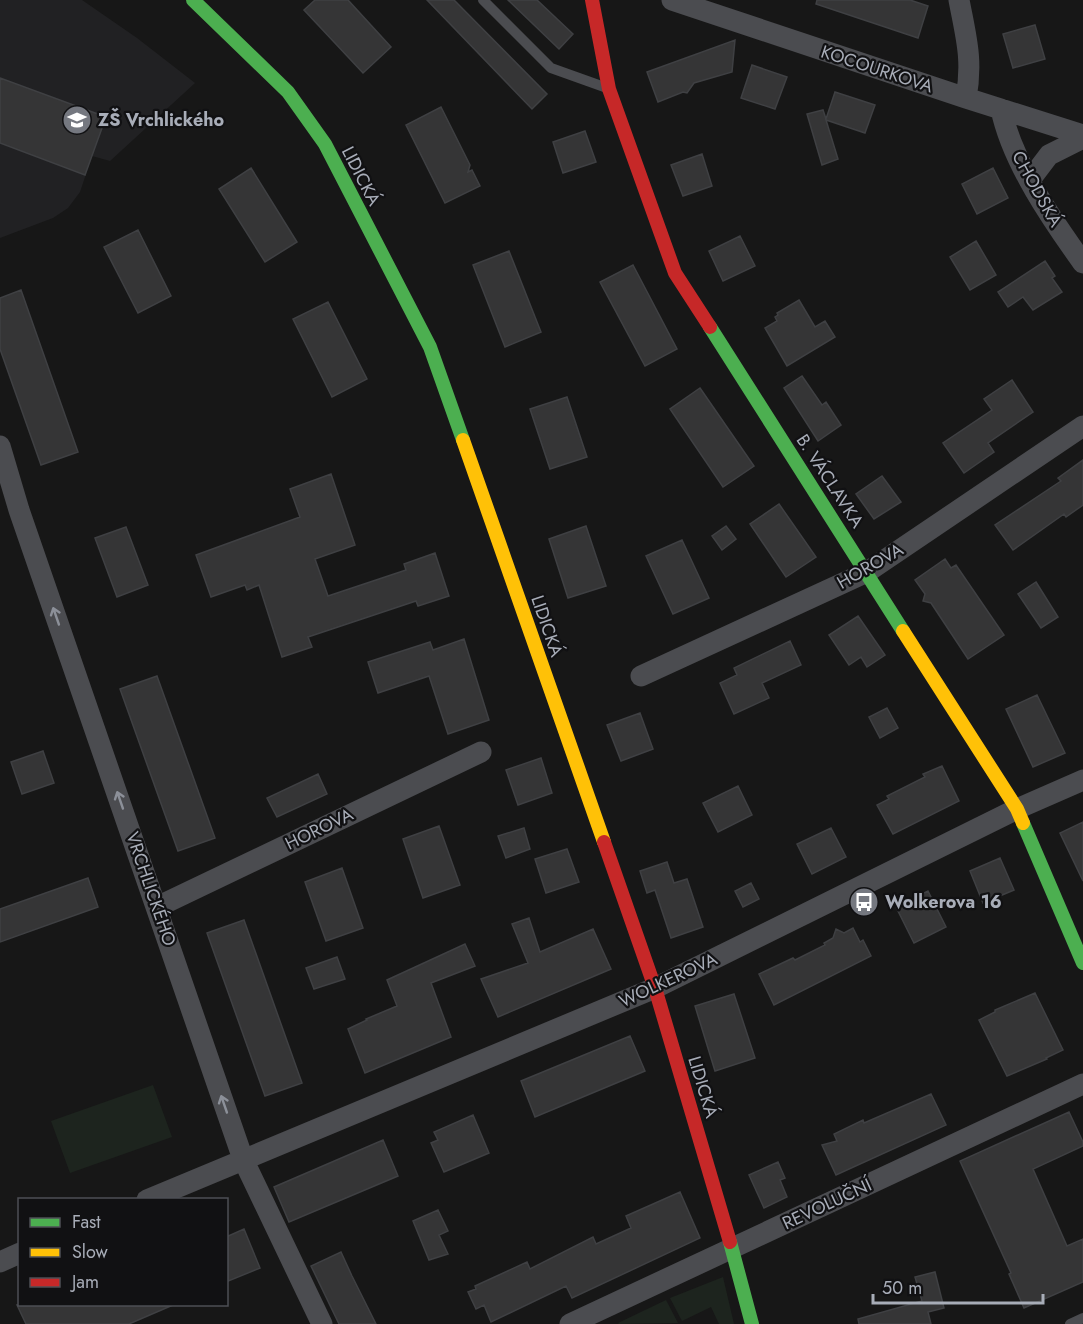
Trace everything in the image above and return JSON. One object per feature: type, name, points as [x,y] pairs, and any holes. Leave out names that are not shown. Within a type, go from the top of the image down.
[{"type":"main road","name":"LIDICKÁ","points":[[193,0],[288,92],[325,144],[430,347],[655,988],[733,1248],[752,1324]]},
{"type":"main road","name":"B. VÁCLAVKA","points":[[592,0],[609,89],[675,273],[1017,808],[1083,963]]},
{"type":"street","name":"KOCOURKOVA","points":[[672,0],[1083,137]]},
{"type":"street","points":[[959,0],[969,50],[970,74],[966,98]]},
{"type":"street","name":"CHODSKÁ","points":[[1001,110],[1006,131],[1030,180],[1056,226],[1083,263]]},
{"type":"street","points":[[1030,180],[1049,155],[1083,137]]},
{"type":"street","name":"HOROVA","points":[[641,675],[867,572],[1083,426]]},
{"type":"street","name":"VRCHLICKÉHO","points":[[0,446],[23,521],[243,1159],[322,1324]]},
{"type":"street","name":"HOROVA","points":[[157,907],[481,752]]},
{"type":"street","name":"WOLKEROVA","points":[[152,1198],[655,988],[1017,808],[1083,780]]},
{"type":"street","name":"REVOLUČNÍ","points":[[570,1324],[1083,1084]]},
{"type":"street","points":[[0,1262],[18,1254]]},
{"type":"lane","points":[[483,0],[551,68],[609,89]]},
{"type":"lane","points":[[1070,1324],[1083,1318]]},
{"type":"shaded area","name":"ZŠ Vrchlického","points":[[0,0],[82,0],[137,38],[195,83],[110,161],[92,156],[80,192],[68,208],[53,218],[0,238]]},
{"type":"shaded area","points":[[153,1085],[172,1137],[70,1173],[51,1121]]},
{"type":"shaded area","points":[[723,1277],[734,1324],[719,1324],[711,1307],[682,1321],[670,1298]]},
{"type":"shaded area","points":[[666,1300],[678,1323],[618,1323]]},
{"type":"building","points":[[315,0],[348,0],[391,47],[363,73],[304,10]]},
{"type":"building","points":[[427,0],[454,0],[547,94],[532,109]]},
{"type":"building","points":[[508,0],[537,0],[573,34],[559,49]]},
{"type":"building","points":[[817,0],[910,0],[928,6],[918,38],[816,4]]},
{"type":"building","points":[[1035,25],[1045,59],[1013,68],[1003,34]]},
{"type":"building","points":[[735,40],[732,72],[694,83],[687,93],[683,92],[658,102],[647,72]]},
{"type":"building","points":[[752,65],[787,77],[775,109],[741,98]]},
{"type":"building","points":[[0,78],[106,117],[85,175],[0,143]]},
{"type":"building","points":[[835,92],[875,105],[865,133],[826,120],[838,159],[822,165],[807,114],[823,110],[826,119]]},
{"type":"building","points":[[441,107],[470,165],[468,172],[472,170],[480,186],[445,203],[406,125]]},
{"type":"building","points":[[585,131],[596,162],[563,173],[553,142]]},
{"type":"building","points":[[702,154],[712,186],[683,196],[671,165]]},
{"type":"building","points":[[251,168],[297,242],[265,262],[219,189]]},
{"type":"building","points":[[993,168],[1008,198],[977,214],[962,184]]},
{"type":"building","points":[[138,230],[171,296],[138,313],[104,247]]},
{"type":"building","points":[[740,236],[755,266],[723,281],[709,251]]},
{"type":"building","points":[[976,241],[996,275],[970,290],[950,257]]},
{"type":"building","points":[[509,251],[541,332],[505,347],[473,265]]},
{"type":"building","points":[[1045,261],[1055,276],[1052,278],[1062,292],[1033,310],[1023,297],[1008,307],[998,292]]},
{"type":"building","points":[[633,265],[677,349],[645,366],[600,282]]},
{"type":"building","points":[[21,290],[78,452],[41,465],[0,349],[0,298]]},
{"type":"building","points":[[799,300],[815,327],[825,321],[835,337],[787,366],[765,328],[777,321],[775,317],[777,313]]},
{"type":"building","points":[[328,302],[367,379],[332,397],[293,319]]},
{"type":"building","points":[[802,376],[822,405],[826,402],[841,425],[818,441],[784,388]]},
{"type":"building","points":[[1012,380],[1033,412],[988,443],[994,452],[964,473],[943,443],[992,410],[984,399]]},
{"type":"building","points":[[700,388],[754,466],[723,487],[670,409]]},
{"type":"building","points":[[567,397],[587,457],[550,469],[530,409]]},
{"type":"building","points":[[1083,460],[1083,505],[1066,517],[1064,514],[1013,550],[995,525],[1061,481],[1058,478]]},
{"type":"building","points":[[331,474],[355,545],[315,559],[328,596],[406,570],[404,564],[435,553],[449,596],[418,606],[416,601],[308,637],[312,647],[282,657],[259,585],[247,590],[245,585],[211,597],[196,555],[300,517],[290,489]]},
{"type":"building","points":[[882,476],[901,502],[874,519],[856,494]]},
{"type":"building","points":[[779,504],[816,557],[786,577],[750,524]]},
{"type":"building","points":[[586,526],[606,586],[568,598],[549,539]]},
{"type":"building","points":[[726,526],[736,539],[722,550],[712,536]]},
{"type":"building","points":[[126,527],[148,585],[117,597],[95,538]]},
{"type":"building","points":[[682,540],[709,598],[673,614],[646,556]]},
{"type":"building","points":[[945,559],[951,568],[956,565],[1004,635],[968,659],[931,603],[923,601],[925,594],[915,580]]},
{"type":"building","points":[[1036,582],[1058,617],[1041,628],[1018,594]]},
{"type":"building","points":[[858,616],[885,655],[867,667],[861,657],[849,665],[829,635]]},
{"type":"building","points":[[464,639],[489,720],[448,734],[429,676],[378,693],[368,662],[430,642],[433,650]]},
{"type":"building","points":[[790,641],[801,665],[762,683],[769,698],[734,714],[720,683],[737,675],[734,668]]},
{"type":"building","points":[[157,676],[215,838],[178,851],[120,689]]},
{"type":"building","points":[[1037,695],[1065,753],[1033,767],[1006,709]]},
{"type":"building","points":[[887,708],[898,728],[880,738],[869,717]]},
{"type":"building","points":[[640,713],[653,749],[621,761],[607,725]]},
{"type":"building","points":[[43,751],[54,783],[22,794],[11,762]]},
{"type":"building","points":[[541,758],[552,793],[518,805],[506,770]]},
{"type":"building","points":[[942,766],[959,801],[893,834],[877,805],[889,799],[887,796],[925,777],[923,774]]},
{"type":"building","points":[[318,774],[327,794],[277,817],[267,798]]},
{"type":"building","points":[[738,786],[752,815],[718,832],[703,803]]},
{"type":"building","points":[[1083,822],[1083,881],[1060,833]]},
{"type":"building","points":[[439,826],[460,885],[423,898],[403,839]]},
{"type":"building","points":[[524,828],[530,849],[506,858],[498,836]]},
{"type":"building","points":[[831,828],[846,857],[812,874],[797,844]]},
{"type":"building","points":[[567,849],[579,882],[546,893],[535,859]]},
{"type":"building","points":[[1000,858],[1014,890],[983,903],[970,871]]},
{"type":"building","points":[[667,862],[674,883],[687,879],[703,927],[671,938],[655,890],[647,893],[640,871]]},
{"type":"building","points":[[342,868],[363,928],[326,941],[305,882]]},
{"type":"building","points":[[88,878],[98,907],[0,942],[0,909]]},
{"type":"building","points":[[751,883],[759,899],[743,907],[735,891]]},
{"type":"building","points":[[928,891],[946,927],[914,943],[896,907]]},
{"type":"building","points":[[529,918],[540,952],[593,929],[611,969],[498,1017],[481,979],[528,963],[512,924]]},
{"type":"building","points":[[244,920],[302,1083],[265,1096],[207,933]]},
{"type":"building","points":[[853,928],[860,942],[863,940],[871,956],[774,1005],[759,974],[825,945],[824,943],[833,938],[836,929],[844,933]]},
{"type":"building","points":[[465,944],[475,966],[431,983],[451,1037],[365,1073],[348,1029],[397,1006],[387,980]]},
{"type":"building","points":[[337,957],[345,979],[314,989],[306,968]]},
{"type":"building","points":[[1035,993],[1063,1050],[1007,1076],[979,1020],[995,1010]]},
{"type":"building","points":[[734,994],[755,1058],[715,1071],[695,1006]]},
{"type":"building","points":[[630,1036],[645,1071],[535,1117],[521,1081]]},
{"type":"building","points":[[931,1094],[946,1125],[836,1175],[822,1145],[837,1141],[834,1134],[863,1120],[864,1123]]},
{"type":"building","points":[[1069,1112],[1083,1146],[1033,1169],[1067,1246],[1083,1239],[1083,1282],[1024,1308],[1009,1274],[1011,1273],[960,1161]]},
{"type":"building","points":[[473,1115],[489,1153],[444,1172],[431,1143],[438,1140],[434,1132]]},
{"type":"building","points":[[383,1140],[398,1176],[289,1222],[274,1187]]},
{"type":"building","points":[[778,1162],[785,1178],[780,1180],[787,1197],[764,1208],[749,1175]]},
{"type":"building","points":[[680,1192],[700,1238],[572,1298],[566,1286],[491,1322],[484,1305],[476,1309],[468,1292],[476,1289],[475,1286],[527,1262],[530,1269],[593,1237],[596,1244],[631,1228],[626,1216]]},
{"type":"building","points":[[438,1210],[448,1231],[439,1235],[448,1254],[429,1260],[413,1221]]},
{"type":"building","points":[[244,1229],[260,1268],[228,1281],[228,1236]]},
{"type":"building","points":[[341,1252],[376,1324],[339,1324],[311,1266]]},
{"type":"building","points":[[935,1272],[944,1308],[928,1312],[931,1324],[859,1324],[858,1319],[922,1301],[915,1277]]},
{"type":"building","points":[[17,1305],[171,1306],[129,1324],[26,1324]]},
{"type":"traffic: fast","points":[[193,0],[288,92],[325,144],[430,347],[463,440]]},
{"type":"traffic: fast","points":[[710,327],[903,631]]},
{"type":"traffic: fast","points":[[1023,823],[1083,963]]},
{"type":"traffic: fast","points":[[730,1242],[752,1324]]},
{"type":"traffic: slow","points":[[463,440],[604,842]]},
{"type":"traffic: slow","points":[[903,631],[1017,809],[1023,823]]},
{"type":"traffic: jam","points":[[592,0],[609,89],[675,273],[710,327]]},
{"type":"traffic: jam","points":[[604,842],[655,988],[730,1242]]},
{"type":"place","name":"ZŠ Vrchlického","points":[[77,120]]},
{"type":"place","name":"Wolkerova 16","points":[[864,902]]}]
